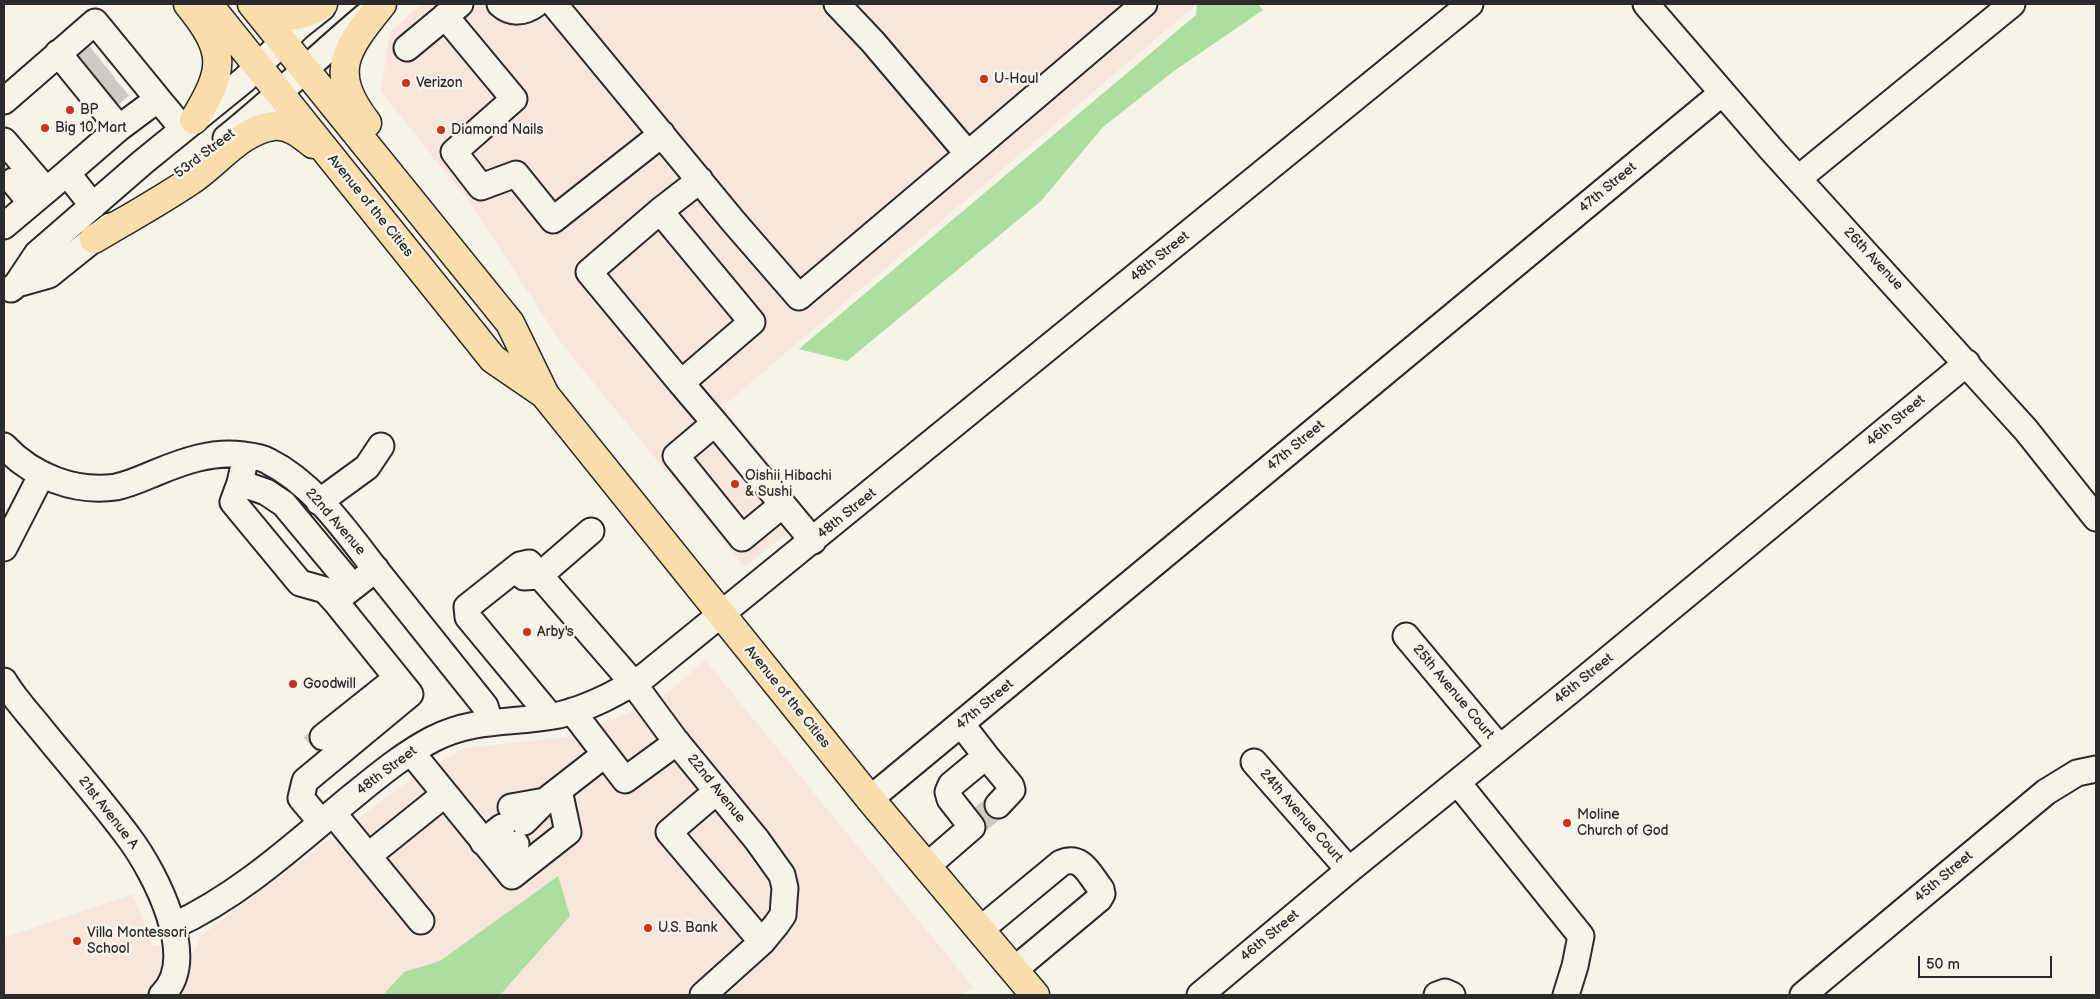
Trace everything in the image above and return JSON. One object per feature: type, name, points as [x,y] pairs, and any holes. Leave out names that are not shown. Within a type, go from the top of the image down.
[{"type":"main road","points":[[188,4],[211,35],[218,61],[211,91],[188,125]]},
{"type":"main road","name":"Avenue of the Cities","points":[[208,4],[493,359],[545,395]]},
{"type":"main road","name":"Avenue of the Cities","points":[[252,4],[510,323],[545,395],[720,615],[870,799],[1035,995]]},
{"type":"main road","points":[[260,4],[266,9],[277,13],[301,16],[323,4]]},
{"type":"main road","points":[[382,4],[357,35],[346,57],[345,83],[348,94],[362,115],[435,209],[444,217],[510,323]]},
{"type":"main road","points":[[94,238],[192,181],[225,153],[262,128],[280,125],[300,133],[334,160]]},
{"type":"street","name":"53rd Street","points":[[8,285],[37,254],[258,66],[327,4]]},
{"type":"street","name":"53rd Street","points":[[8,285],[49,275],[145,198],[189,168],[280,94],[333,44],[382,4]]},
{"type":"street","points":[[500,4],[507,10],[522,12],[536,4]]},
{"type":"street","points":[[554,4],[799,297],[1144,4]]},
{"type":"street","points":[[837,4],[873,42],[968,154]]},
{"type":"street","name":"48th Street","points":[[173,926],[195,916],[231,895],[400,758],[450,731],[471,724],[561,714],[596,704],[633,683],[664,662],[1470,4]]},
{"type":"street","name":"26th Avenue","points":[[1646,4],[1771,149],[2026,430],[2096,518]]},
{"type":"street","points":[[1799,178],[2012,4]]},
{"type":"street","points":[[407,48],[452,10],[514,99],[454,152],[481,187],[516,174],[553,220],[662,134]]},
{"type":"street","points":[[4,100],[99,72],[158,99],[188,125]]},
{"type":"street","points":[[99,72],[120,128]]},
{"type":"street","name":"47th Street","points":[[870,799],[962,725],[1722,93]]},
{"type":"street","points":[[4,226],[120,128],[158,99]]},
{"type":"street","points":[[4,140],[38,196]]},
{"type":"street","points":[[67,173],[93,206]]},
{"type":"street","points":[[700,180],[588,272],[813,541]]},
{"type":"street","points":[[13,182],[38,196]]},
{"type":"street","points":[[660,211],[752,322],[681,383]]},
{"type":"street","name":"46th Street","points":[[1200,995],[1349,870],[1458,783],[1967,363]]},
{"type":"street","points":[[715,423],[676,456],[742,538],[782,505]]},
{"type":"street","name":"22nd Avenue","points":[[4,446],[26,466],[52,480],[78,486],[116,486],[195,458],[214,454],[246,456],[268,461],[296,480],[319,502],[376,569],[485,706],[490,722]]},
{"type":"street","points":[[319,502],[367,467],[381,446]]},
{"type":"street","points":[[246,456],[240,483],[233,502],[300,582],[338,593],[376,569]]},
{"type":"street","points":[[4,548],[42,474]]},
{"type":"street","points":[[240,483],[266,492],[284,504],[338,593],[410,694],[305,781]]},
{"type":"street","points":[[539,576],[591,531]]},
{"type":"street","name":"22nd Avenue","points":[[561,714],[527,686],[468,617],[468,607],[520,565],[528,563],[633,683],[677,742],[782,874],[785,888],[783,915],[762,942]]},
{"type":"street","name":"25th Avenue Court","points":[[1406,636],[1499,748]]},
{"type":"street","points":[[397,678],[318,742],[301,798],[327,817],[368,856],[421,921]]},
{"type":"street","name":"21st Avenue A","points":[[4,681],[131,840],[156,884],[173,926],[176,944],[176,974],[162,995]]},
{"type":"street","points":[[561,714],[604,755],[625,780],[677,742]]},
{"type":"street","points":[[962,725],[1011,786],[1012,790],[998,805]]},
{"type":"street","points":[[411,752],[445,794],[505,835],[568,832],[552,796]]},
{"type":"street","points":[[505,835],[604,755]]},
{"type":"street","points":[[927,866],[975,824],[950,800],[948,792],[951,785],[986,756]]},
{"type":"street","name":"24th Avenue Court","points":[[1254,762],[1349,870]]},
{"type":"street","name":"45th Street","points":[[1803,995],[2046,792],[2062,780],[2077,773],[2094,769]]},
{"type":"street","points":[[1458,783],[1581,936],[1575,966],[1566,995]]},
{"type":"street","points":[[703,995],[762,942],[669,832],[717,791]]},
{"type":"street","points":[[368,856],[445,794]]},
{"type":"street","points":[[980,930],[1061,863],[1070,859],[1079,862],[1101,889],[1102,894],[1099,899],[1014,970]]},
{"type":"street","points":[[1437,995],[1445,992],[1452,995]]},
{"type":"shaded area","points":[[422,4],[1197,4],[723,406],[811,515],[744,567],[562,344],[468,200],[381,92],[390,32]]},
{"type":"shaded area","points":[[705,660],[973,987],[963,995],[4,995],[4,938],[133,894],[152,945],[193,953],[203,934],[417,775],[465,748],[566,737],[624,715],[666,694]]},
{"type":"green space","points":[[1197,4],[1258,4],[1263,10],[1174,71],[1103,127],[1041,201],[847,361],[799,349],[1196,15]]},
{"type":"green space","points":[[558,876],[570,916],[500,995],[383,995],[404,972],[440,961]]},
{"type":"tunnel","points":[[79,66],[95,53]]},
{"type":"tunnel","points":[[93,80],[107,68]]},
{"type":"tunnel","points":[[107,98],[121,86]]},
{"type":"tunnel","points":[[312,747],[323,737]]},
{"type":"tunnel","points":[[978,821],[998,805]]},
{"type":"place","name":"U-Haul","points":[[984,79]]},
{"type":"place","name":"Verizon","points":[[406,83]]},
{"type":"place","name":"BP","points":[[70,110]]},
{"type":"place","name":"Big 10 Mart","points":[[45,128]]},
{"type":"place","name":"Diamond Nails","points":[[441,130]]},
{"type":"place","name":"Oishii Hibachi & Sushi","points":[[735,484]]},
{"type":"place","name":"Arby's","points":[[527,632]]},
{"type":"place","name":"Goodwill","points":[[293,684]]},
{"type":"place","name":"Moline Church of God","points":[[1567,823]]},
{"type":"place","name":"U.S. Bank","points":[[648,928]]},
{"type":"place","name":"Villa Montessori School","points":[[77,941]]}]
